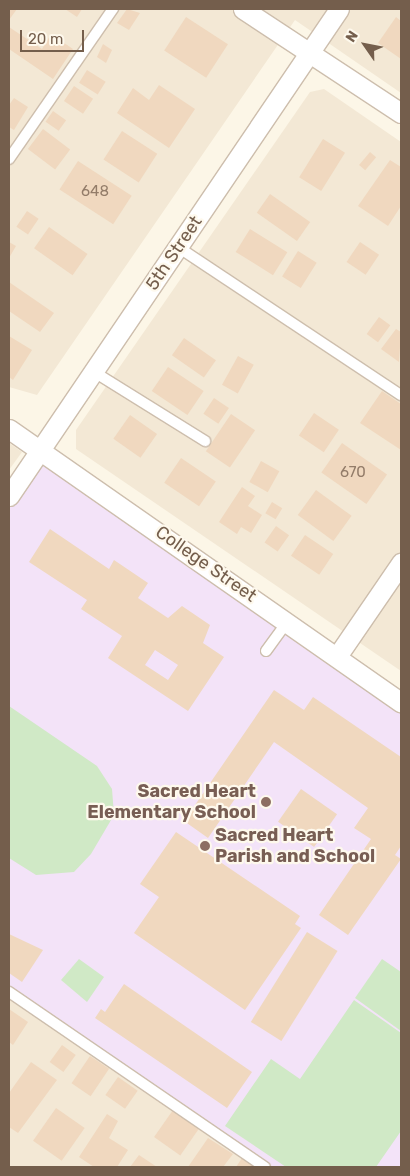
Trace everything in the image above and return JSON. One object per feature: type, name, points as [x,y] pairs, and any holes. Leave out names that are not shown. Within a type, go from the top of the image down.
[{"type":"street","points":[[242,9],[401,113]]},
{"type":"street","name":"5th Street","points":[[9,496],[339,9]]},
{"type":"street","name":"College Street","points":[[9,429],[338,655],[401,702]]},
{"type":"street","points":[[338,655],[401,563]]},
{"type":"lane","points":[[9,159],[113,9]]},
{"type":"lane","points":[[178,247],[401,395]]},
{"type":"lane","points":[[94,372],[205,441]]},
{"type":"lane","points":[[266,651],[288,621]]},
{"type":"lane","points":[[9,992],[265,1167]]},
{"type":"shaded area","points":[[9,9],[401,9],[401,93],[295,20],[37,395],[9,387]]},
{"type":"shaded area","points":[[324,89],[401,142],[401,671],[76,449],[76,430],[310,92]]},
{"type":"shaded area","points":[[9,443],[22,452],[9,470]]},
{"type":"shaded area","name":"Sacred Heart Parish and School","points":[[43,459],[401,706],[401,1167],[273,1167],[9,986],[9,508]]},
{"type":"shaded area","points":[[9,998],[259,1167],[9,1167]]},
{"type":"green space","points":[[9,706],[97,766],[112,789],[114,815],[91,854],[74,872],[36,875],[9,858]]},
{"type":"green space","points":[[79,959],[104,977],[87,1002],[61,980]]},
{"type":"green space","points":[[382,959],[401,972],[401,1031],[355,998]]},
{"type":"green space","points":[[354,1000],[401,1033],[401,1131],[376,1167],[286,1167],[225,1126],[271,1059],[300,1079]]},
{"type":"building","points":[[9,9],[17,9],[9,20]]},
{"type":"building","points":[[65,9],[82,9],[77,17]]},
{"type":"building","points":[[127,9],[140,13],[129,30],[117,23]]},
{"type":"building","points":[[186,17],[228,44],[206,78],[164,51]]},
{"type":"building","points":[[396,17],[401,21],[401,59],[378,43]]},
{"type":"building","points":[[9,27],[42,49],[51,34],[73,49],[53,79],[9,49]]},
{"type":"building","points":[[103,44],[112,50],[106,63],[97,57]]},
{"type":"building","points":[[87,70],[106,82],[98,94],[79,83]]},
{"type":"building","points":[[159,85],[195,109],[169,148],[117,113],[133,88],[149,100]]},
{"type":"building","points":[[74,86],[93,99],[83,114],[64,101]]},
{"type":"building","points":[[14,98],[28,107],[14,130],[9,127],[9,105]]},
{"type":"building","points":[[53,111],[66,120],[59,131],[46,122]]},
{"type":"building","points":[[43,129],[70,149],[55,169],[28,149]]},
{"type":"building","points":[[122,131],[157,154],[139,182],[103,160]]},
{"type":"building","points":[[323,139],[345,153],[321,191],[299,177]]},
{"type":"building","points":[[370,152],[376,157],[365,170],[359,165]]},
{"type":"building","points":[[390,160],[401,167],[401,206],[388,226],[358,206]]},
{"type":"building","points":[[78,161],[132,196],[113,224],[59,190]]},
{"type":"building","points":[[270,194],[310,222],[297,241],[257,213]]},
{"type":"building","points":[[27,211],[39,219],[28,235],[16,227]]},
{"type":"building","points":[[49,227],[88,254],[73,275],[34,248]]},
{"type":"building","points":[[250,229],[287,252],[273,275],[236,252]]},
{"type":"building","points":[[9,242],[16,246],[9,258]]},
{"type":"building","points":[[360,242],[379,255],[366,275],[347,262]]},
{"type":"building","points":[[298,251],[317,263],[301,288],[282,276]]},
{"type":"building","points":[[9,282],[54,313],[40,332],[9,311]]},
{"type":"building","points":[[379,317],[390,325],[378,342],[367,334]]},
{"type":"building","points":[[396,329],[401,332],[399,362],[381,349]]},
{"type":"building","points":[[9,336],[32,350],[13,380],[9,377]]},
{"type":"building","points":[[184,338],[216,360],[204,378],[172,355]]},
{"type":"building","points":[[238,356],[254,365],[238,394],[222,385]]},
{"type":"building","points":[[168,367],[204,391],[187,415],[152,391]]},
{"type":"building","points":[[382,391],[401,404],[401,450],[360,423]]},
{"type":"building","points":[[214,398],[229,408],[218,424],[203,414]]},
{"type":"building","points":[[314,413],[339,430],[324,452],[299,435]]},
{"type":"building","points":[[231,414],[255,430],[230,468],[206,451]]},
{"type":"building","points":[[130,415],[157,434],[140,458],[113,439]]},
{"type":"building","points":[[342,443],[387,475],[366,504],[321,472]]},
{"type":"building","points":[[181,458],[216,481],[199,506],[164,483]]},
{"type":"building","points":[[261,461],[279,471],[268,492],[249,482]]},
{"type":"building","points":[[242,487],[255,496],[248,506],[262,515],[251,533],[241,527],[237,534],[219,522]]},
{"type":"building","points":[[316,490],[352,516],[333,541],[298,515]]},
{"type":"building","points":[[272,502],[282,508],[276,519],[265,513]]},
{"type":"building","points":[[276,526],[289,535],[278,552],[265,542]]},
{"type":"building","points":[[50,529],[109,569],[114,560],[148,583],[138,598],[168,618],[182,606],[210,625],[203,643],[224,657],[188,711],[108,658],[122,636],[81,609],[87,600],[29,562]],"holes":[[[155,650],[178,665],[168,680],[145,665]]]},
{"type":"building","points":[[305,535],[333,554],[319,575],[291,556]]},
{"type":"building","points":[[274,690],[304,710],[313,697],[401,757],[401,846],[395,855],[401,859],[348,935],[319,915],[371,839],[354,828],[368,808],[274,742],[208,838],[184,821]]},
{"type":"building","points":[[301,789],[337,814],[314,847],[278,822]]},
{"type":"building","points":[[176,832],[300,916],[295,924],[301,928],[245,1010],[134,933],[159,897],[140,884]]},
{"type":"building","points":[[307,932],[338,951],[281,1041],[251,1022]]},
{"type":"building","points":[[9,934],[43,950],[22,982],[9,973]]},
{"type":"building","points":[[124,984],[252,1072],[227,1108],[95,1018],[101,1009],[105,1012]]},
{"type":"building","points":[[9,1009],[28,1022],[13,1045],[9,1042]]},
{"type":"building","points":[[62,1045],[76,1055],[63,1072],[50,1062]]},
{"type":"building","points":[[90,1056],[109,1069],[91,1096],[72,1083]]},
{"type":"building","points":[[31,1062],[57,1080],[18,1133],[9,1127],[9,1093]]},
{"type":"building","points":[[118,1077],[138,1091],[125,1109],[105,1095]]},
{"type":"building","points":[[56,1108],[85,1128],[62,1161],[33,1141]]},
{"type":"building","points":[[173,1110],[199,1128],[180,1155],[154,1137]]},
{"type":"building","points":[[107,1114],[118,1121],[109,1138],[128,1150],[117,1167],[94,1167],[79,1157]]},
{"type":"building","points":[[208,1138],[233,1154],[223,1167],[188,1167]]},
{"type":"building","points":[[139,1155],[157,1167],[130,1167]]},
{"type":"building","points":[[242,1158],[256,1167],[236,1167]]},
{"type":"place","name":"Sacred Heart Elementary School","points":[[266,802]]},
{"type":"place","name":"Sacred Heart Parish and School","points":[[205,846]]}]
